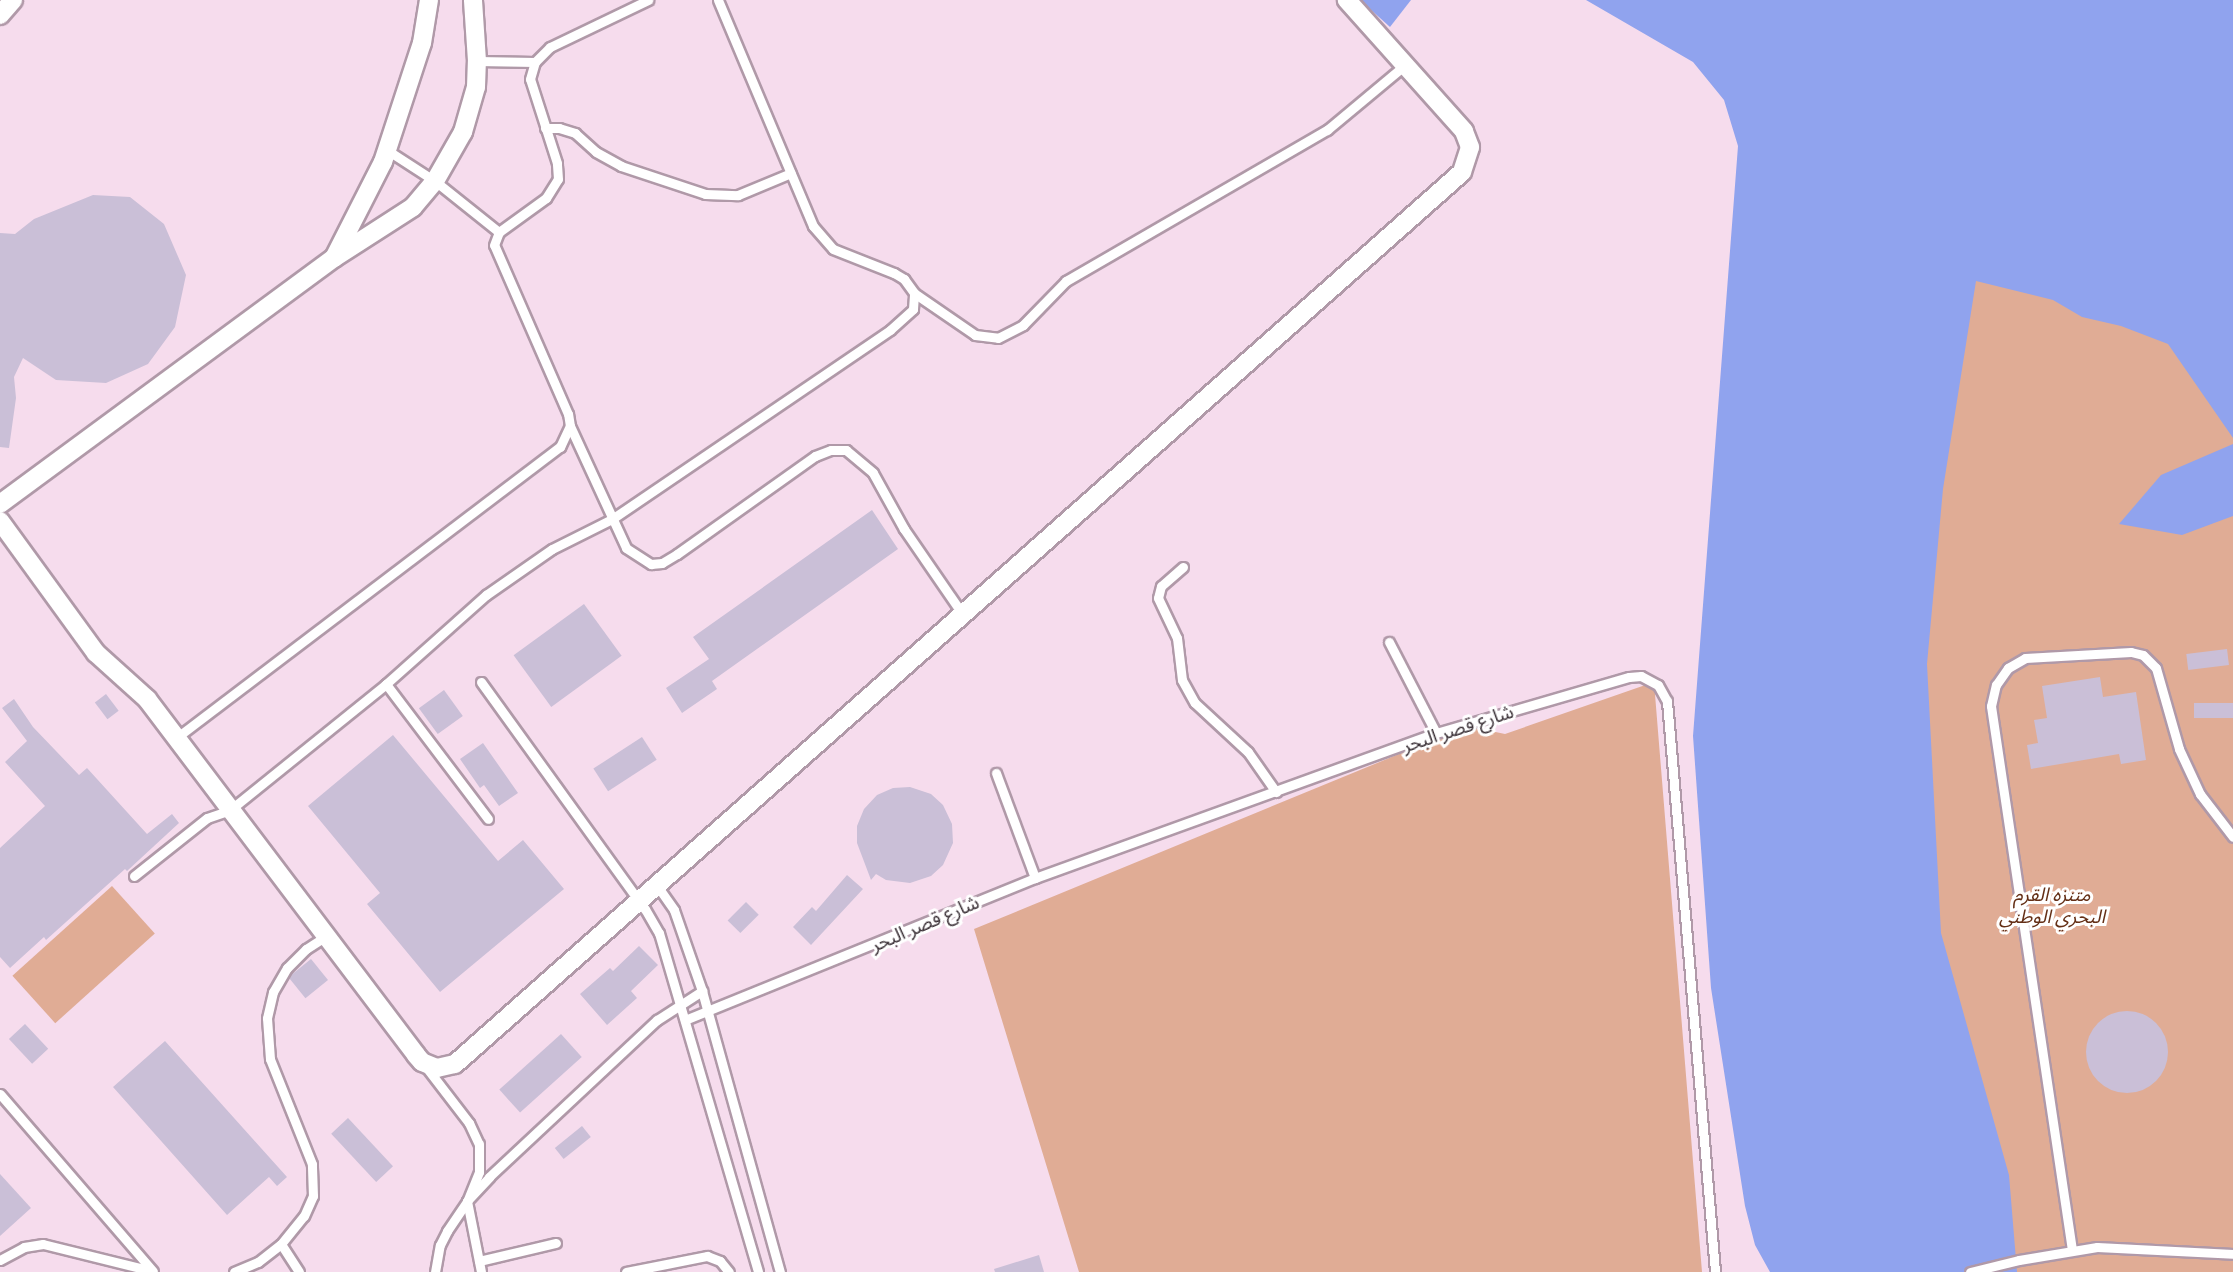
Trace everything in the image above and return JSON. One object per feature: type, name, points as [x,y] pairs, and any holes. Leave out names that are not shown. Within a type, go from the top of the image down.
[{"type":"street","points":[[334,258],[387,150],[422,43],[429,0]]},
{"type":"street","points":[[0,503],[334,258],[413,207],[435,181],[463,132],[475,87],[477,61],[473,0]]},
{"type":"street","points":[[0,521],[96,653],[137,688],[422,1062],[437,1068],[455,1064],[658,887],[1462,172],[1470,147],[1464,131],[1347,0]]},
{"type":"lane","points":[[622,12],[626,0]]},
{"type":"lane","points":[[648,0],[550,47],[535,62],[530,79],[557,163],[558,179],[546,198],[499,232],[494,245],[561,391],[569,426],[626,548],[643,561],[662,563],[815,456],[831,450],[846,450],[873,473],[904,528],[963,615]]},
{"type":"lane","points":[[718,0],[813,226],[833,249],[904,279],[914,293],[975,335],[998,338],[1023,325],[1066,281],[1328,130],[1405,65]]},
{"type":"lane","points":[[477,61],[535,62]]},
{"type":"lane","points":[[545,128],[559,128],[575,133],[596,152],[621,166],[705,194],[738,195],[791,173]]},
{"type":"lane","points":[[387,150],[435,181],[499,232]]},
{"type":"lane","points":[[134,876],[207,818],[230,810],[386,684],[486,595],[552,550],[612,519],[890,330],[913,309],[914,293]]},
{"type":"lane","points":[[176,738],[559,447],[569,426]]},
{"type":"lane","points":[[1183,567],[1161,586],[1158,598],[1177,638],[1182,680],[1195,703],[1248,752],[1276,792]]},
{"type":"lane","points":[[1389,642],[1436,733]]},
{"type":"lane","points":[[2072,1250],[1991,706],[1996,685],[2008,668],[2025,658],[2131,652],[2143,654],[2156,668],[2179,749],[2200,794],[2233,837]]},
{"type":"lane","name":"شارع قصر البحر","points":[[685,1020],[1035,878],[1436,733],[1629,677],[1642,676],[1653,681],[1665,695],[1715,1272]]},
{"type":"lane","points":[[481,682],[640,902],[659,933],[758,1272]]},
{"type":"lane","points":[[386,684],[488,819]]},
{"type":"lane","points":[[996,773],[1035,878]]},
{"type":"lane","points":[[658,887],[674,910],[702,991],[780,1272]]},
{"type":"lane","points":[[234,1272],[258,1262],[281,1244],[309,1206],[314,1175],[270,1059],[267,1018],[273,992],[287,968],[306,949],[326,936]]},
{"type":"lane","points":[[467,1201],[511,1156],[678,1005],[702,991]]},
{"type":"lane","points":[[422,1062],[469,1123],[479,1144],[479,1172],[467,1201],[440,1245],[435,1272]]},
{"type":"lane","points":[[0,1094],[155,1272]]},
{"type":"lane","points":[[467,1201],[481,1272]]},
{"type":"lane","points":[[479,1261],[555,1243]]},
{"type":"lane","points":[[0,1260],[24,1247],[43,1244],[155,1272]]},
{"type":"lane","points":[[281,1244],[299,1272]]},
{"type":"lane","points":[[1970,1272],[2072,1250],[2107,1246],[2233,1254]]},
{"type":"lane","points":[[626,1272],[707,1256],[720,1261],[729,1272]]},
{"type":"green space","name":"متنزه القرم البحري الوطني","points":[[1936,0],[2233,0],[2233,1272],[1956,1272],[1870,923]]},
{"type":"green space","points":[[1654,682],[1702,1272],[1079,1272],[974,929],[1467,726],[1505,734]]},
{"type":"green space","points":[[112,886],[155,934],[55,1023],[12,976]]},
{"type":"water","points":[[1360,0],[1411,0],[1390,27]]},
{"type":"water","points":[[1586,0],[2233,0],[2233,438],[2168,344],[2121,326],[2082,317],[2053,300],[1976,281],[1943,489],[1927,664],[1941,933],[2009,1175],[2017,1272],[1770,1272],[1755,1245],[1745,1206],[1711,988],[1693,736],[1738,146],[1724,100],[1693,62]]},
{"type":"water","points":[[2233,444],[2233,516],[2182,535],[2119,524],[2161,475]]},
{"type":"building","points":[[93,195],[130,197],[164,224],[186,275],[175,327],[148,364],[106,383],[56,380],[23,358],[14,377],[16,398],[9,448],[0,447],[0,233],[15,234],[34,219]]},
{"type":"building","points":[[872,510],[898,549],[712,681],[717,689],[682,713],[666,688],[709,659],[693,637]]},
{"type":"building","points":[[584,604],[622,656],[551,707],[514,655]]},
{"type":"building","points":[[2227,649],[2229,665],[2188,670],[2186,654]]},
{"type":"building","points":[[2100,677],[2103,697],[2136,692],[2146,760],[2121,764],[2119,754],[2031,769],[2027,745],[2038,743],[2034,720],[2047,718],[2042,686]]},
{"type":"building","points":[[444,690],[463,716],[438,734],[419,708]]},
{"type":"building","points":[[106,694],[119,711],[107,719],[95,702]]},
{"type":"building","points":[[14,699],[33,727],[79,775],[87,768],[147,834],[172,814],[179,823],[127,871],[125,869],[46,940],[44,937],[10,968],[0,957],[0,848],[45,806],[5,762],[27,741],[2,708]]},
{"type":"building","points":[[2194,703],[2233,703],[2233,718],[2194,718]]},
{"type":"building","points":[[393,735],[498,861],[523,840],[564,889],[440,992],[367,904],[380,893],[308,806]]},
{"type":"building","points":[[642,737],[657,760],[608,791],[593,769]]},
{"type":"building","points":[[483,743],[518,793],[499,806],[484,785],[480,788],[460,759]]},
{"type":"building","points":[[910,787],[931,794],[943,805],[952,824],[953,843],[943,865],[931,876],[910,883],[886,880],[876,874],[871,880],[857,843],[857,826],[864,809],[877,795],[893,788]]},
{"type":"building","points":[[847,875],[863,889],[811,945],[793,927],[812,907],[816,911]]},
{"type":"building","points":[[746,902],[759,915],[740,933],[728,920]]},
{"type":"building","points":[[639,946],[658,965],[631,991],[637,998],[607,1025],[580,994],[610,968],[613,971]]},
{"type":"building","points":[[311,959],[328,980],[305,998],[288,977]]},
{"type":"building","points":[[2127,1011],[2143,1014],[2156,1023],[2165,1036],[2168,1052],[2165,1068],[2156,1081],[2143,1090],[2127,1093],[2111,1090],[2098,1081],[2089,1068],[2086,1052],[2089,1036],[2098,1023],[2111,1014]]},
{"type":"building","points":[[25,1024],[48,1049],[32,1064],[9,1039]]},
{"type":"building","points":[[561,1034],[582,1057],[520,1113],[499,1090]]},
{"type":"building","points":[[165,1041],[287,1177],[277,1186],[269,1177],[227,1215],[113,1087]]},
{"type":"building","points":[[348,1118],[393,1166],[376,1182],[331,1134]]},
{"type":"building","points":[[582,1126],[591,1137],[564,1159],[555,1148]]},
{"type":"building","points":[[0,1174],[31,1208],[0,1236]]},
{"type":"building","points":[[1039,1255],[1044,1272],[995,1272],[994,1269]]}]
